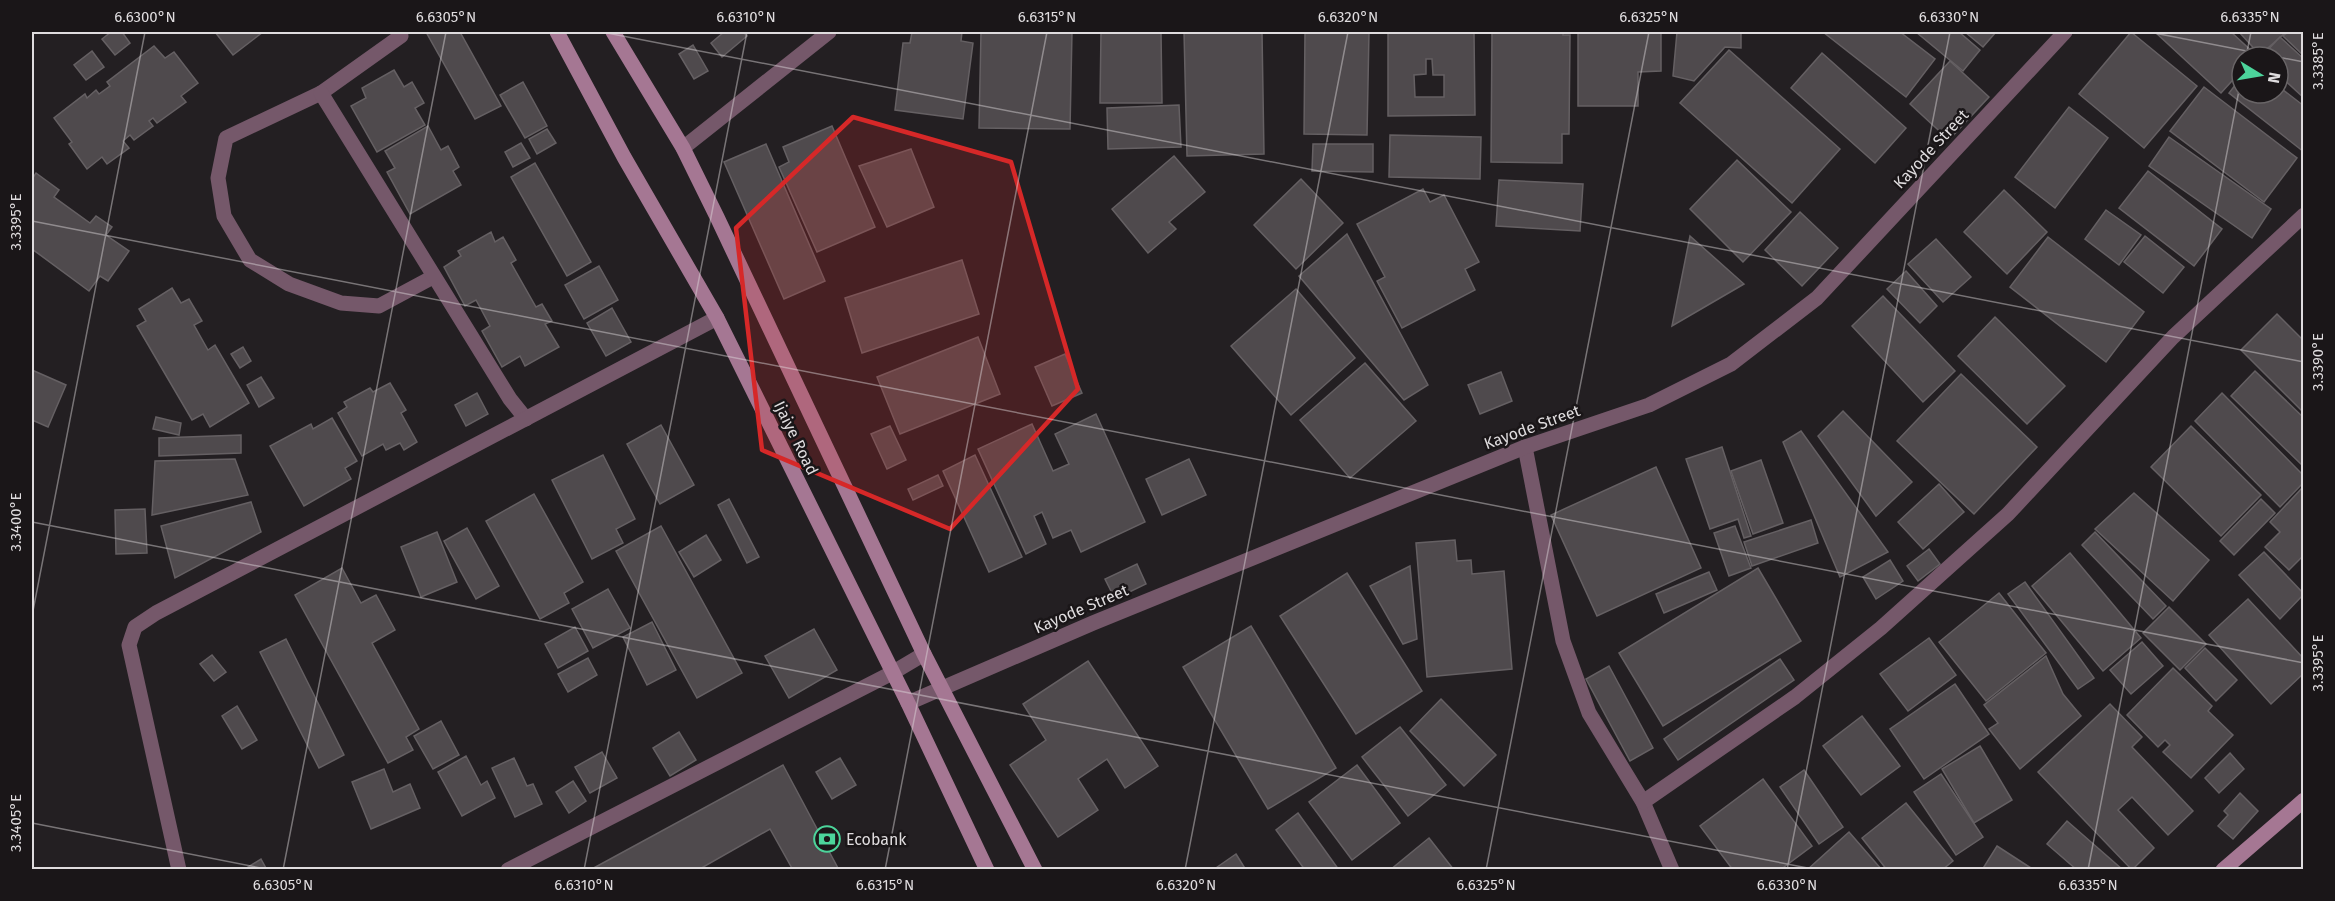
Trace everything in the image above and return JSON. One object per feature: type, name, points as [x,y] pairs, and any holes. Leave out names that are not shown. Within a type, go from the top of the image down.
[{"type":"main road","name":"Ijaiye Road","points":[[557,32],[624,157],[717,318],[891,673],[908,703],[987,870]]},
{"type":"main road","name":"Ijaiye Road","points":[[613,32],[682,148],[717,217],[924,654],[1035,870]]},
{"type":"main road","points":[[2223,870],[2304,800]]},
{"type":"street","points":[[682,148],[829,32]]},
{"type":"street","name":"Kayode Street","points":[[908,703],[1093,623],[1525,447],[1649,405],[1731,364],[1817,298],[2065,32]]},
{"type":"street","points":[[400,36],[321,93],[225,138],[218,178],[224,216],[250,260],[289,284],[341,303],[379,306],[433,277]]},
{"type":"street","points":[[321,93],[433,277],[510,399],[526,418]]},
{"type":"street","points":[[1643,802],[1795,697],[1881,628],[2008,514],[2173,337],[2304,215]]},
{"type":"street","points":[[179,870],[129,645],[135,627],[717,318]]},
{"type":"street","points":[[1525,447],[1563,641],[1589,713],[1643,802],[1672,870]]},
{"type":"street","points":[[508,870],[924,654]]},
{"type":"highlighted area","points":[[853,117],[1011,162],[1078,389],[950,529],[762,450],[736,228]]},
{"type":"building","points":[[111,32],[122,32],[130,43],[115,55],[102,39]]},
{"type":"building","points":[[215,32],[263,32],[233,55]]},
{"type":"building","points":[[426,32],[460,32],[501,106],[475,119]]},
{"type":"building","points":[[724,32],[743,32],[747,36],[722,57],[711,43]]},
{"type":"building","points":[[912,32],[962,32],[961,41],[973,43],[963,119],[895,110],[903,43],[910,43]]},
{"type":"building","points":[[981,32],[1072,32],[1070,129],[979,128]]},
{"type":"building","points":[[1101,32],[1161,32],[1162,103],[1100,103]]},
{"type":"building","points":[[1184,32],[1262,32],[1264,154],[1187,156]]},
{"type":"building","points":[[1305,32],[1369,32],[1367,135],[1304,134]]},
{"type":"building","points":[[1388,32],[1474,32],[1475,115],[1388,116]],"holes":[[[1426,59],[1432,59],[1433,75],[1444,75],[1444,97],[1415,97],[1414,75],[1426,74]]]},
{"type":"building","points":[[1492,32],[1563,32],[1563,35],[1570,35],[1569,134],[1562,134],[1562,163],[1491,162]]},
{"type":"building","points":[[1578,32],[1661,32],[1661,71],[1638,72],[1638,106],[1578,106]]},
{"type":"building","points":[[1677,32],[1741,32],[1741,48],[1725,47],[1694,81],[1673,76]]},
{"type":"building","points":[[1823,32],[1900,32],[1935,59],[1906,97]]},
{"type":"building","points":[[1916,32],[1959,32],[1980,50],[1963,71]]},
{"type":"building","points":[[1965,32],[1996,32],[1983,47]]},
{"type":"building","points":[[2131,32],[2197,86],[2144,148],[2079,94]]},
{"type":"building","points":[[2155,32],[2231,32],[2245,45],[2230,45],[2230,83],[2221,93]]},
{"type":"building","points":[[2239,32],[2286,32],[2271,45],[2251,45]]},
{"type":"building","points":[[2288,32],[2304,32],[2304,56],[2283,36]]},
{"type":"building","points":[[2280,37],[2289,45],[2272,45]]},
{"type":"building","points":[[693,45],[708,71],[694,79],[679,54]]},
{"type":"building","points":[[154,46],[165,58],[174,52],[198,83],[181,96],[186,102],[157,123],[153,118],[149,121],[153,126],[134,140],[130,135],[123,141],[129,148],[107,164],[102,157],[87,169],[69,144],[72,142],[54,118],[85,94],[87,98],[96,90],[99,94],[110,86],[107,82]]},
{"type":"building","points":[[2290,46],[2304,59],[2304,98],[2290,85]]},
{"type":"building","points":[[1729,50],[1840,149],[1792,203],[1680,103]]},
{"type":"building","points":[[92,51],[104,67],[86,80],[74,65]]},
{"type":"building","points":[[1822,53],[1906,128],[1875,163],[1791,88]]},
{"type":"building","points":[[1950,61],[1989,97],[1949,140],[1910,104]]},
{"type":"building","points":[[394,70],[404,87],[412,82],[424,103],[415,108],[425,125],[377,152],[351,106],[366,98],[362,88]]},
{"type":"building","points":[[523,82],[547,126],[525,138],[500,95]]},
{"type":"building","points":[[2204,87],[2297,158],[2264,202],[2170,131]]},
{"type":"building","points":[[2290,95],[2304,106],[2304,152],[2244,105],[2290,105]]},
{"type":"building","points":[[1179,105],[1181,147],[1108,149],[1107,108]]},
{"type":"building","points":[[2069,107],[2108,138],[2055,208],[2015,177]]},
{"type":"building","points":[[428,126],[441,150],[448,146],[459,167],[453,171],[461,185],[410,214],[387,172],[395,168],[385,151]]},
{"type":"building","points":[[832,126],[875,227],[817,252],[779,167],[789,162],[783,147]]},
{"type":"building","points":[[547,129],[556,143],[537,154],[529,139]]},
{"type":"building","points":[[1390,135],[1481,137],[1480,179],[1389,177]]},
{"type":"building","points":[[2169,137],[2271,209],[2252,238],[2149,166]]},
{"type":"building","points":[[521,143],[530,158],[513,167],[505,152]]},
{"type":"building","points":[[766,144],[825,281],[784,299],[724,162]]},
{"type":"building","points":[[1313,144],[1373,144],[1373,172],[1312,171]]},
{"type":"building","points":[[911,149],[934,207],[887,227],[859,166]]},
{"type":"building","points":[[1174,156],[1205,192],[1169,222],[1176,229],[1148,253],[1112,209]]},
{"type":"building","points":[[1737,160],[1791,212],[1743,262],[1690,209]]},
{"type":"building","points":[[535,163],[591,262],[567,276],[511,177]]},
{"type":"building","points":[[2148,171],[2222,229],[2194,266],[2119,208]]},
{"type":"building","points":[[36,173],[59,190],[54,197],[90,223],[96,216],[112,227],[106,235],[129,251],[108,281],[100,276],[89,291],[32,249],[32,179]]},
{"type":"building","points":[[1301,179],[1343,223],[1296,269],[1254,225]]},
{"type":"building","points":[[1499,180],[1583,184],[1580,231],[1496,226]]},
{"type":"building","points":[[1423,189],[1430,202],[1444,195],[1479,262],[1465,269],[1475,290],[1402,328],[1377,281],[1385,277],[1357,224]]},
{"type":"building","points":[[2004,190],[2047,232],[2007,274],[1964,232]]},
{"type":"building","points":[[2106,210],[2141,235],[2119,265],[2085,239]]},
{"type":"building","points":[[1800,212],[1838,248],[1802,286],[1765,250]]},
{"type":"building","points":[[491,232],[495,242],[503,237],[516,260],[511,263],[536,307],[542,304],[552,321],[545,324],[559,347],[525,366],[520,356],[502,367],[482,331],[490,326],[476,300],[465,306],[444,267],[461,256],[458,251]]},
{"type":"building","points":[[1347,234],[1428,385],[1404,400],[1299,276]]},
{"type":"building","points":[[1690,236],[1744,284],[1672,326]]},
{"type":"building","points":[[2145,236],[2184,267],[2163,293],[2124,262]]},
{"type":"building","points":[[2048,237],[2144,312],[2106,362],[2010,287]]},
{"type":"building","points":[[1936,239],[1971,277],[1943,302],[1908,264]]},
{"type":"building","points":[[962,260],[979,314],[862,353],[845,298]]},
{"type":"building","points":[[599,266],[618,300],[584,319],[565,285]]},
{"type":"building","points":[[1906,271],[1937,306],[1920,323],[1887,289]]},
{"type":"building","points":[[172,288],[181,303],[189,299],[202,321],[194,325],[208,350],[215,345],[249,403],[210,427],[203,414],[192,420],[137,326],[146,321],[139,309]]},
{"type":"building","points":[[1296,289],[1355,358],[1291,415],[1231,346]]},
{"type":"building","points":[[1883,296],[1955,371],[1923,402],[1852,326]]},
{"type":"building","points":[[612,308],[631,342],[606,356],[587,323]]},
{"type":"building","points":[[2277,314],[2304,341],[2304,413],[2241,350]]},
{"type":"building","points":[[1995,317],[2065,386],[2027,424],[1958,356]]},
{"type":"building","points":[[978,337],[1000,394],[900,434],[877,377]]},
{"type":"building","points":[[243,347],[251,361],[240,368],[231,354]]},
{"type":"building","points":[[1065,354],[1082,393],[1052,406],[1035,367]]},
{"type":"building","points":[[1365,363],[1416,421],[1350,478],[1300,420]]},
{"type":"building","points":[[32,370],[66,385],[48,427],[32,420]]},
{"type":"building","points":[[2255,371],[2304,418],[2304,467],[2231,396]]},
{"type":"building","points":[[1501,372],[1512,401],[1480,414],[1468,385]]},
{"type":"building","points":[[1961,374],[2037,447],[1974,514],[1897,441]]},
{"type":"building","points":[[261,377],[274,398],[259,407],[247,385]]},
{"type":"building","points":[[390,383],[406,410],[401,413],[417,442],[404,450],[400,443],[386,450],[383,444],[362,456],[338,413],[347,407],[344,402],[370,388],[373,392]]},
{"type":"building","points":[[477,393],[488,414],[466,426],[455,405]]},
{"type":"building","points":[[2222,393],[2304,476],[2304,482],[2280,507],[2195,421]]},
{"type":"building","points":[[1843,411],[1912,482],[1876,516],[1818,436]]},
{"type":"building","points":[[1096,414],[1145,522],[1081,552],[1071,530],[1053,538],[1042,512],[1034,516],[1046,544],[1026,554],[978,449],[1032,424],[1053,471],[1069,464],[1055,434]]},
{"type":"building","points":[[156,417],[181,423],[179,435],[153,429]]},
{"type":"building","points":[[332,418],[357,461],[345,468],[351,479],[304,506],[270,446],[311,424],[313,429]]},
{"type":"building","points":[[661,425],[694,485],[660,504],[627,444]]},
{"type":"building","points":[[890,426],[906,460],[887,469],[871,434]]},
{"type":"building","points":[[2191,426],[2261,495],[2221,536],[2151,467]]},
{"type":"building","points":[[1801,431],[1888,552],[1840,577],[1783,442]]},
{"type":"building","points":[[241,435],[241,453],[159,456],[159,438]]},
{"type":"building","points":[[1722,447],[1751,536],[1744,538],[1738,519],[1710,529],[1686,459]]},
{"type":"building","points":[[603,455],[635,519],[616,529],[623,543],[592,559],[552,480]]},
{"type":"building","points":[[975,455],[1022,557],[989,572],[943,471]]},
{"type":"building","points":[[235,459],[248,495],[152,515],[155,461]]},
{"type":"building","points":[[1189,459],[1206,495],[1162,515],[1146,479]]},
{"type":"building","points":[[1761,460],[1783,523],[1753,534],[1731,471]]},
{"type":"building","points":[[1656,467],[1701,568],[1597,616],[1551,515]]},
{"type":"building","points":[[938,475],[943,486],[913,500],[908,489]]},
{"type":"building","points":[[1939,484],[1964,512],[1923,549],[1898,522]]},
{"type":"building","points":[[2304,486],[2304,555],[2289,570],[2265,547],[2280,532],[2270,522]]},
{"type":"building","points":[[2134,493],[2209,560],[2173,601],[2095,529]]},
{"type":"building","points":[[534,494],[583,582],[564,593],[569,603],[540,619],[486,521]]},
{"type":"building","points":[[729,499],[759,557],[747,563],[718,505]]},
{"type":"building","points":[[2261,499],[2275,513],[2234,555],[2220,541]]},
{"type":"building","points":[[251,502],[261,532],[175,578],[161,526]]},
{"type":"building","points":[[145,509],[147,553],[116,554],[115,510]]},
{"type":"building","points":[[1811,520],[1818,543],[1752,566],[1744,542]]},
{"type":"building","points":[[661,526],[742,673],[697,698],[616,551]]},
{"type":"building","points":[[1735,526],[1751,568],[1729,576],[1714,533]]},
{"type":"building","points":[[467,528],[499,586],[476,599],[444,541]]},
{"type":"building","points":[[437,532],[457,582],[421,597],[401,547]]},
{"type":"building","points":[[2095,532],[2166,606],[2153,619],[2082,545]]},
{"type":"building","points":[[706,535],[721,560],[694,577],[679,552]]},
{"type":"building","points":[[1455,540],[1457,561],[1471,560],[1472,574],[1504,571],[1512,669],[1427,677],[1416,543]]},
{"type":"building","points":[[1929,549],[1940,564],[1918,581],[1907,566]]},
{"type":"building","points":[[2264,552],[2304,594],[2280,619],[2239,575]]},
{"type":"building","points":[[2070,553],[2141,638],[2103,671],[2032,586]]},
{"type":"building","points":[[1890,560],[1903,581],[1876,599],[1863,577]]},
{"type":"building","points":[[1137,564],[1146,584],[1115,599],[1105,579]]},
{"type":"building","points":[[1410,566],[1417,639],[1403,644],[1370,586]]},
{"type":"building","points":[[342,568],[361,603],[376,595],[395,630],[372,643],[419,729],[406,737],[413,750],[388,763],[295,595]]},
{"type":"building","points":[[1758,568],[1801,641],[1663,726],[1619,653]]},
{"type":"building","points":[[1709,572],[1717,590],[1664,613],[1656,594]]},
{"type":"building","points":[[1347,573],[1422,691],[1356,734],[1280,616]]},
{"type":"building","points":[[2025,582],[2094,678],[2078,689],[2008,594]]},
{"type":"building","points":[[608,589],[630,628],[593,648],[572,609]]},
{"type":"building","points":[[1999,593],[2046,653],[1986,701],[1939,642]]},
{"type":"building","points":[[2248,599],[2304,659],[2304,673],[2271,704],[2209,635]]},
{"type":"building","points":[[2169,607],[2206,644],[2180,670],[2143,633]]},
{"type":"building","points":[[652,622],[676,670],[647,685],[623,637]]},
{"type":"building","points":[[1251,626],[1336,768],[1268,809],[1183,667]]},
{"type":"building","points":[[575,627],[588,651],[558,668],[545,644]]},
{"type":"building","points":[[814,629],[837,670],[789,698],[765,656]]},
{"type":"building","points":[[1929,638],[1956,675],[1908,711],[1880,674]]},
{"type":"building","points":[[286,639],[344,755],[319,768],[260,652]]},
{"type":"building","points":[[2142,642],[2163,666],[2131,694],[2110,670]]},
{"type":"building","points":[[2205,648],[2237,680],[2216,701],[2185,668]]},
{"type":"building","points":[[212,655],[226,672],[214,681],[200,664]]},
{"type":"building","points":[[2046,656],[2063,694],[2081,716],[2020,769],[1989,729],[1998,723],[1984,705]]},
{"type":"building","points":[[588,658],[597,675],[568,692],[558,674]]},
{"type":"building","points":[[1780,659],[1794,680],[1678,760],[1664,739]]},
{"type":"building","points":[[1088,661],[1158,766],[1125,788],[1107,759],[1078,779],[1098,810],[1058,837],[1010,765],[1046,740],[1023,704]]},
{"type":"building","points":[[1609,666],[1653,748],[1630,761],[1586,679]]},
{"type":"building","points":[[2173,668],[2212,706],[2208,711],[2233,735],[2191,778],[2163,752],[2170,745],[2165,740],[2158,747],[2127,715]]},
{"type":"building","points":[[1955,684],[1989,734],[1924,779],[1890,729]]},
{"type":"building","points":[[1441,699],[1496,755],[1464,786],[1410,731]]},
{"type":"building","points":[[2110,704],[2142,737],[2132,747],[2193,811],[2168,835],[2132,797],[2118,810],[2154,848],[2132,870],[2038,772]]},
{"type":"building","points":[[237,706],[257,740],[242,749],[222,716]]},
{"type":"building","points":[[1862,716],[1900,766],[1861,795],[1823,746]]},
{"type":"building","points":[[441,721],[459,755],[433,769],[414,736]]},
{"type":"building","points":[[1400,727],[1446,785],[1408,816],[1362,757]]},
{"type":"building","points":[[679,732],[696,760],[670,776],[653,748]]},
{"type":"building","points":[[1980,746],[2012,800],[1974,823],[1942,769]]},
{"type":"building","points":[[602,752],[617,778],[590,793],[575,767]]},
{"type":"building","points":[[2230,753],[2244,769],[2219,793],[2205,778]]},
{"type":"building","points":[[466,756],[481,785],[487,781],[495,798],[462,816],[438,772]]},
{"type":"building","points":[[514,758],[527,786],[533,784],[542,804],[515,817],[492,768]]},
{"type":"building","points":[[840,758],[856,785],[832,799],[816,772]]},
{"type":"building","points":[[783,765],[839,870],[793,870],[770,829],[698,870],[590,870]]},
{"type":"building","points":[[1357,765],[1400,823],[1352,860],[1309,802]]},
{"type":"building","points":[[384,769],[393,792],[410,784],[420,808],[371,829],[352,782]]},
{"type":"building","points":[[1804,770],[1843,827],[1819,844],[1780,787]]},
{"type":"building","points":[[1941,774],[1983,837],[1956,855],[1914,792]]},
{"type":"building","points":[[1763,779],[1812,846],[1780,870],[1733,870],[1700,826]]},
{"type":"building","points":[[573,781],[586,801],[569,813],[556,792]]},
{"type":"building","points":[[2240,793],[2258,811],[2233,839],[2218,826],[2228,815],[2224,811]]},
{"type":"building","points":[[1906,803],[1953,861],[1942,870],[1887,870],[1862,838]]},
{"type":"building","points":[[1298,813],[1339,870],[1305,870],[1276,830]]},
{"type":"building","points":[[2067,821],[2123,870],[2077,870],[2047,844]]},
{"type":"building","points":[[1849,832],[1882,870],[1807,870]]},
{"type":"building","points":[[1429,838],[1454,870],[1390,870]]},
{"type":"building","points":[[1997,846],[2034,870],[1982,870]]},
{"type":"building","points":[[1236,854],[1246,870],[1213,870]]},
{"type":"building","points":[[261,859],[267,870],[243,870]]},
{"type":"place","name":"Ecobank","points":[[827,839]]}]
